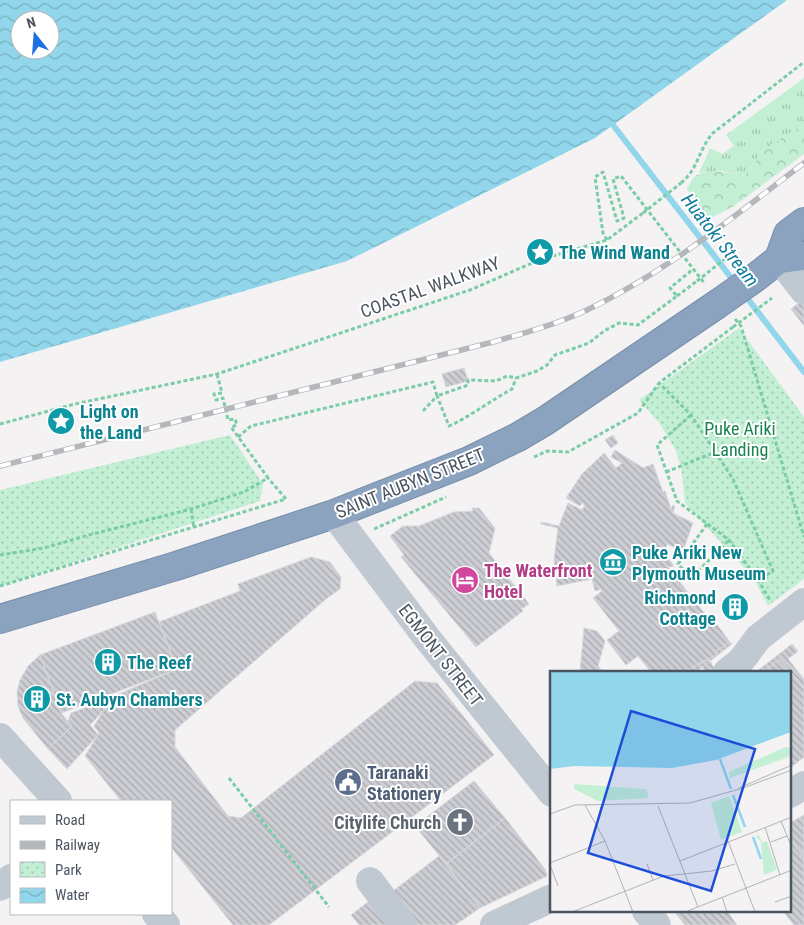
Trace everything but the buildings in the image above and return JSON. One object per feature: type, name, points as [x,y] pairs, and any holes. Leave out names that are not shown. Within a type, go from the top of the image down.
[{"type":"highway","points":[[791,258],[788,234],[804,222]]},
{"type":"highway","name":"SAINT AUBYN STREET","points":[[0,619],[176,566],[334,514],[469,461],[518,437],[716,305],[764,287],[791,258]]},
{"type":"street","points":[[791,258],[804,291]]},
{"type":"street","name":"EGMONT STREET","points":[[334,514],[421,630],[550,791]]},
{"type":"street","points":[[728,671],[741,661],[758,638],[804,602]]},
{"type":"street","points":[[0,737],[57,800]]},
{"type":"street","points":[[792,793],[804,785]]},
{"type":"street","points":[[0,887],[10,879]]},
{"type":"street","points":[[370,881],[403,925]]},
{"type":"street","points":[[494,925],[550,899]]},
{"type":"street","points":[[647,912],[657,925]]},
{"type":"street","points":[[157,915],[166,925]]},
{"type":"path","name":"COASTAL WALKWAY","points":[[0,424],[75,404],[217,374],[470,290],[539,260],[607,240],[681,183],[692,172],[704,144],[713,133],[804,62]]},
{"type":"path","points":[[423,411],[437,396],[468,386],[468,380],[496,381],[507,376],[516,378],[537,371],[547,365],[555,355],[589,343],[619,322],[638,325],[735,251]]},
{"type":"path","points":[[677,296],[670,288],[692,270]]},
{"type":"path","points":[[758,580],[773,571],[733,479],[691,416],[659,383],[733,327],[764,287]]},
{"type":"path","points":[[0,586],[286,499],[230,427],[237,426],[235,419],[228,420],[223,398],[216,400],[214,394],[222,393],[217,374]]},
{"type":"path","points":[[238,438],[251,426],[433,382],[449,426],[464,419],[488,402],[512,389],[516,378]]},
{"type":"path","points":[[691,416],[657,445],[677,501],[729,540],[758,580],[782,620]]},
{"type":"path","points":[[666,472],[716,452]]},
{"type":"path","points":[[0,555],[44,548],[89,534],[191,509],[244,492],[268,478]]},
{"type":"path","points":[[191,509],[194,528]]},
{"type":"path","points":[[707,524],[678,564],[691,578],[729,540]]},
{"type":"path","points":[[229,778],[329,908]]},
{"type":"green space","points":[[804,78],[804,124],[763,150],[744,176],[721,171],[699,173],[710,148],[722,154],[734,146],[726,135]]},
{"type":"green space","points":[[804,124],[804,154],[734,206],[707,220],[687,189],[693,178],[710,172],[725,172],[744,176],[763,150]]},
{"type":"green space","name":"Puke Ariki Landing","points":[[739,328],[804,417],[804,579],[768,606],[754,579],[685,503],[681,466],[675,449],[660,424],[639,400]]},
{"type":"green space","points":[[230,435],[263,484],[260,501],[0,586],[0,490]]},
{"type":"water","points":[[0,0],[787,0],[595,138],[347,261],[0,362]]},
{"type":"waterway","name":"Huatoki Stream","points":[[613,125],[736,284]]},
{"type":"waterway","name":"Huatoki Stream","points":[[744,294],[804,372]]},
{"type":"railway","points":[[0,466],[493,342],[564,320],[616,295],[672,261],[726,223],[804,163]]},
{"type":"place","name":"The Wind Wand","points":[[540,252]]},
{"type":"place","name":"Light on the Land","points":[[61,421]]},
{"type":"place","name":"Puke Ariki New Plymouth Museum","points":[[613,562]]},
{"type":"place","name":"The Waterfront Hotel","points":[[465,580]]},
{"type":"place","name":"Richmond Cottage","points":[[735,607]]},
{"type":"place","name":"The Reef","points":[[108,662]]},
{"type":"place","name":"St. Aubyn Chambers","points":[[37,699]]},
{"type":"place","name":"Taranaki Stationery","points":[[348,782]]},
{"type":"place","name":"Citylife Church","points":[[460,822]]}]
